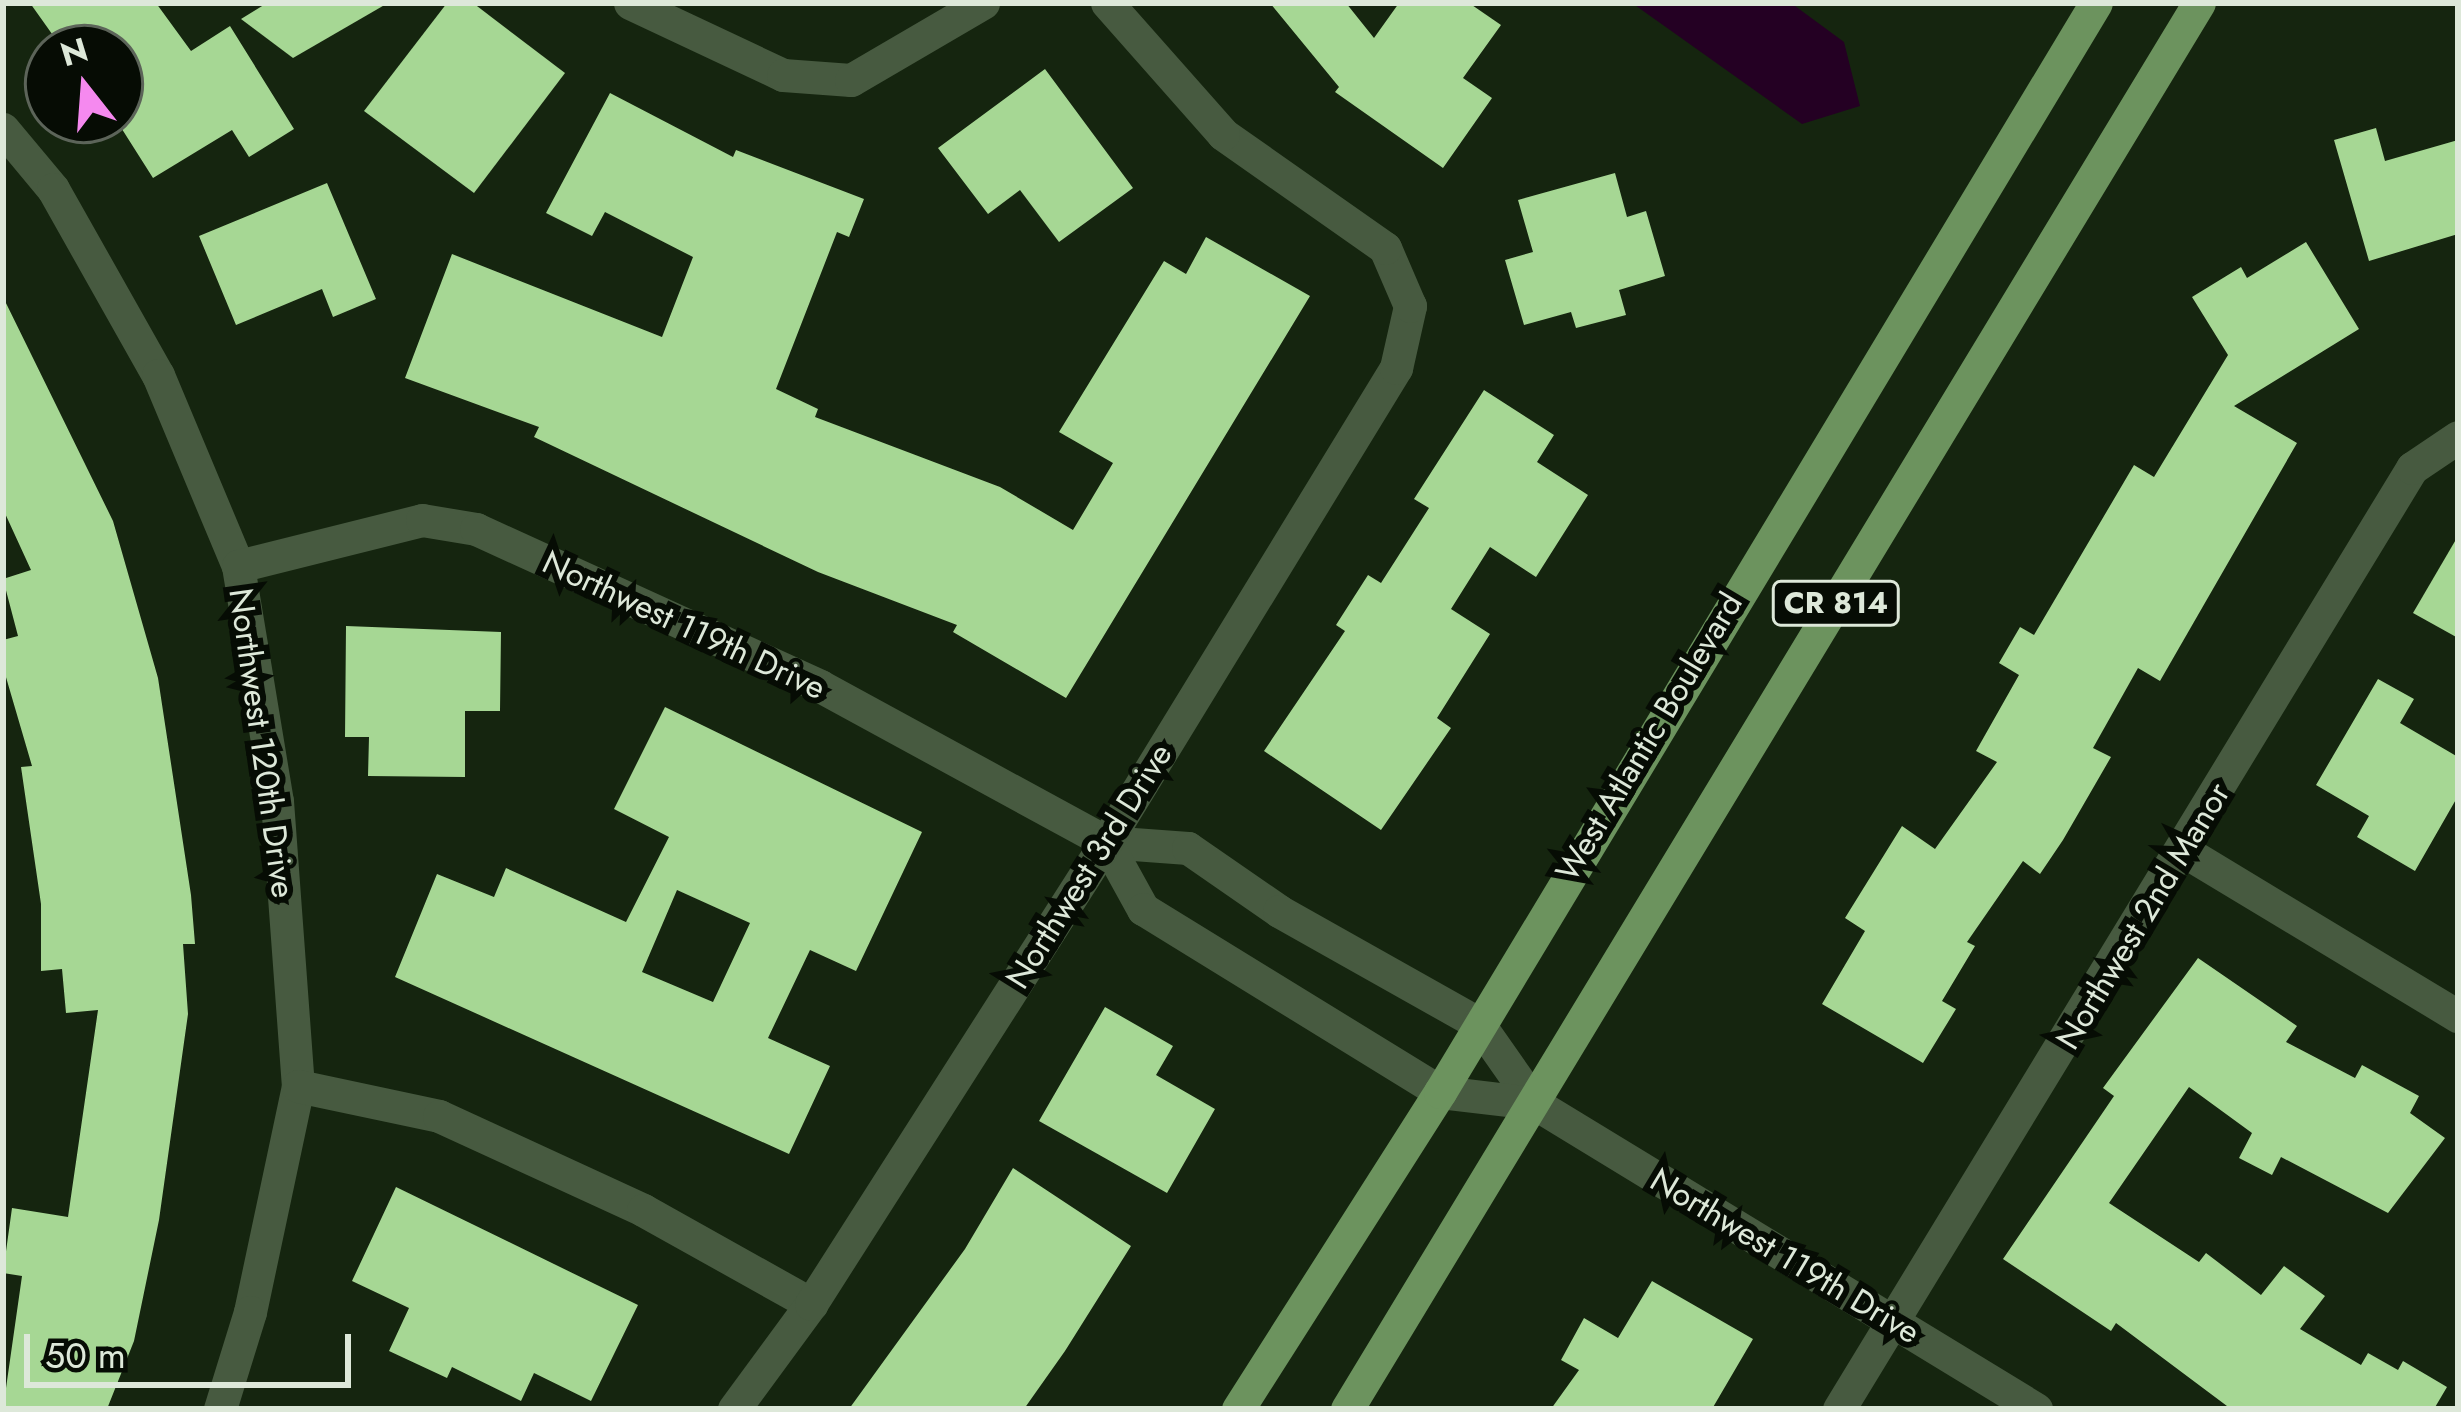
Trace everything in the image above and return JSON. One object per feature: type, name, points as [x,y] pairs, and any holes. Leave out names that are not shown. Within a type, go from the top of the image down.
[{"type":"main road","name":"West Atlantic Boulevard","points":[[1238,1409],[1440,1092],[2096,3]]},
{"type":"main road","name":"CR 814","points":[[1346,1409],[2199,3]]},
{"type":"street","points":[[630,3],[783,74],[850,80],[983,3]]},
{"type":"street","name":"Northwest 3rd Drive","points":[[734,1409],[811,1304],[1106,842],[1396,368],[1410,306],[1385,248],[1223,134],[1107,3]]},
{"type":"street","name":"Northwest 120th Drive","points":[[3,129],[53,189],[158,375],[238,566],[277,801],[298,1086],[250,1312],[220,1409]]},
{"type":"street","name":"Northwest 2nd Manor","points":[[1839,1409],[2184,850],[2412,468],[2458,437]]},
{"type":"street","name":"Northwest 119th Drive","points":[[238,566],[422,520],[476,529],[820,686],[1106,842],[1188,848],[1279,911],[1478,1023],[1534,1103],[2036,1409]]},
{"type":"street","name":"Northwest 119th Drive","points":[[1106,842],[1143,909],[1440,1092],[1534,1103]]},
{"type":"street","points":[[2184,850],[2458,1016]]},
{"type":"street","points":[[298,1086],[439,1116],[644,1210],[811,1304]]},
{"type":"shaded area","points":[[1632,3],[1791,3],[1844,42],[1860,106],[1802,124]]},
{"type":"building","points":[[30,3],[156,3],[191,51],[230,26],[294,129],[249,157],[232,130],[153,178],[131,144],[144,144],[144,24],[45,24]]},
{"type":"building","points":[[267,3],[388,3],[293,58],[241,19]]},
{"type":"building","points":[[447,3],[473,3],[565,73],[474,193],[364,111]]},
{"type":"building","points":[[1270,3],[1346,3],[1374,38],[1399,3],[1469,3],[1501,25],[1463,78],[1492,98],[1443,168],[1335,92],[1339,87]]},
{"type":"building","points":[[1045,69],[1133,188],[1059,242],[1020,190],[988,214],[938,148]]},
{"type":"building","points":[[610,93],[733,157],[736,150],[864,199],[849,237],[837,232],[776,389],[818,409],[815,417],[1000,487],[1073,530],[1113,463],[1059,432],[1164,261],[1186,274],[1206,237],[1310,296],[1066,698],[953,632],[957,625],[818,572],[534,437],[539,427],[405,378],[452,254],[662,337],[693,257],[605,212],[592,236],[546,213]]},
{"type":"building","points":[[2376,128],[2385,161],[2458,140],[2458,234],[2369,261],[2334,140]]},
{"type":"building","points":[[1615,173],[1627,217],[1646,211],[1665,276],[1619,290],[1626,315],[1576,328],[1571,312],[1524,325],[1505,260],[1533,252],[1518,200]]},
{"type":"building","points":[[327,183],[376,299],[333,317],[322,289],[236,325],[199,236]]},
{"type":"building","points":[[2306,242],[2359,329],[2234,406],[2297,443],[2160,681],[2138,668],[2093,748],[2111,757],[2063,840],[2040,874],[2023,861],[1967,942],[1975,946],[1942,1001],[1956,1009],[1923,1063],[1822,1004],[1865,931],[1845,918],[1902,826],[1935,849],[1997,762],[1976,751],[2019,675],[1999,663],[2020,627],[2034,635],[2134,465],[2154,477],[2228,355],[2192,297],[2241,267],[2247,278]]},
{"type":"building","points":[[3,297],[113,521],[158,678],[191,895],[195,944],[183,944],[188,1014],[159,1220],[134,1341],[107,1409],[3,1409],[22,1276],[3,1273],[12,1208],[68,1217],[98,1010],[66,1013],[62,969],[41,971],[41,904],[21,767],[32,766],[3,667],[3,640],[18,636],[3,579],[31,570],[3,509]]},
{"type":"building","points":[[1484,390],[1554,435],[1537,462],[1588,495],[1536,577],[1490,547],[1451,609],[1490,634],[1437,718],[1451,728],[1381,830],[1264,751],[1345,631],[1336,625],[1368,575],[1381,583],[1429,508],[1414,499]]},
{"type":"building","points":[[2458,536],[2458,638],[2413,613]]},
{"type":"building","points":[[346,626],[501,632],[500,711],[465,711],[465,777],[368,776],[369,737],[345,737]]},
{"type":"building","points":[[2378,679],[2414,699],[2400,723],[2458,757],[2458,796],[2415,871],[2357,837],[2369,816],[2316,785]]},
{"type":"building","points":[[665,707],[922,832],[856,971],[810,950],[768,1038],[830,1066],[789,1154],[395,977],[437,874],[494,897],[506,868],[626,922],[669,837],[614,809]],"holes":[[[677,890],[750,923],[713,1002],[642,972]]]},
{"type":"building","points":[[2198,958],[2297,1026],[2286,1042],[2355,1078],[2362,1065],[2419,1096],[2410,1113],[2445,1138],[2388,1213],[2281,1157],[2272,1175],[2239,1158],[2252,1133],[2189,1087],[2109,1203],[2199,1262],[2206,1253],[2261,1295],[2284,1266],[2325,1296],[2300,1329],[2361,1365],[2368,1353],[2398,1370],[2403,1361],[2447,1387],[2434,1409],[2231,1409],[2116,1323],[2111,1331],[2003,1259],[2114,1096],[2103,1088]]},
{"type":"building","points":[[1105,1007],[1173,1046],[1156,1075],[1215,1109],[1167,1193],[1039,1121]]},
{"type":"building","points":[[1013,1168],[1131,1246],[1065,1351],[1024,1409],[849,1409],[965,1249]]},
{"type":"building","points":[[396,1187],[638,1305],[591,1401],[534,1373],[521,1401],[452,1367],[447,1378],[389,1351],[409,1308],[352,1281]]},
{"type":"building","points":[[1652,1281],[1753,1339],[1712,1409],[1551,1409],[1579,1370],[1561,1360],[1584,1318],[1618,1338]]}]
